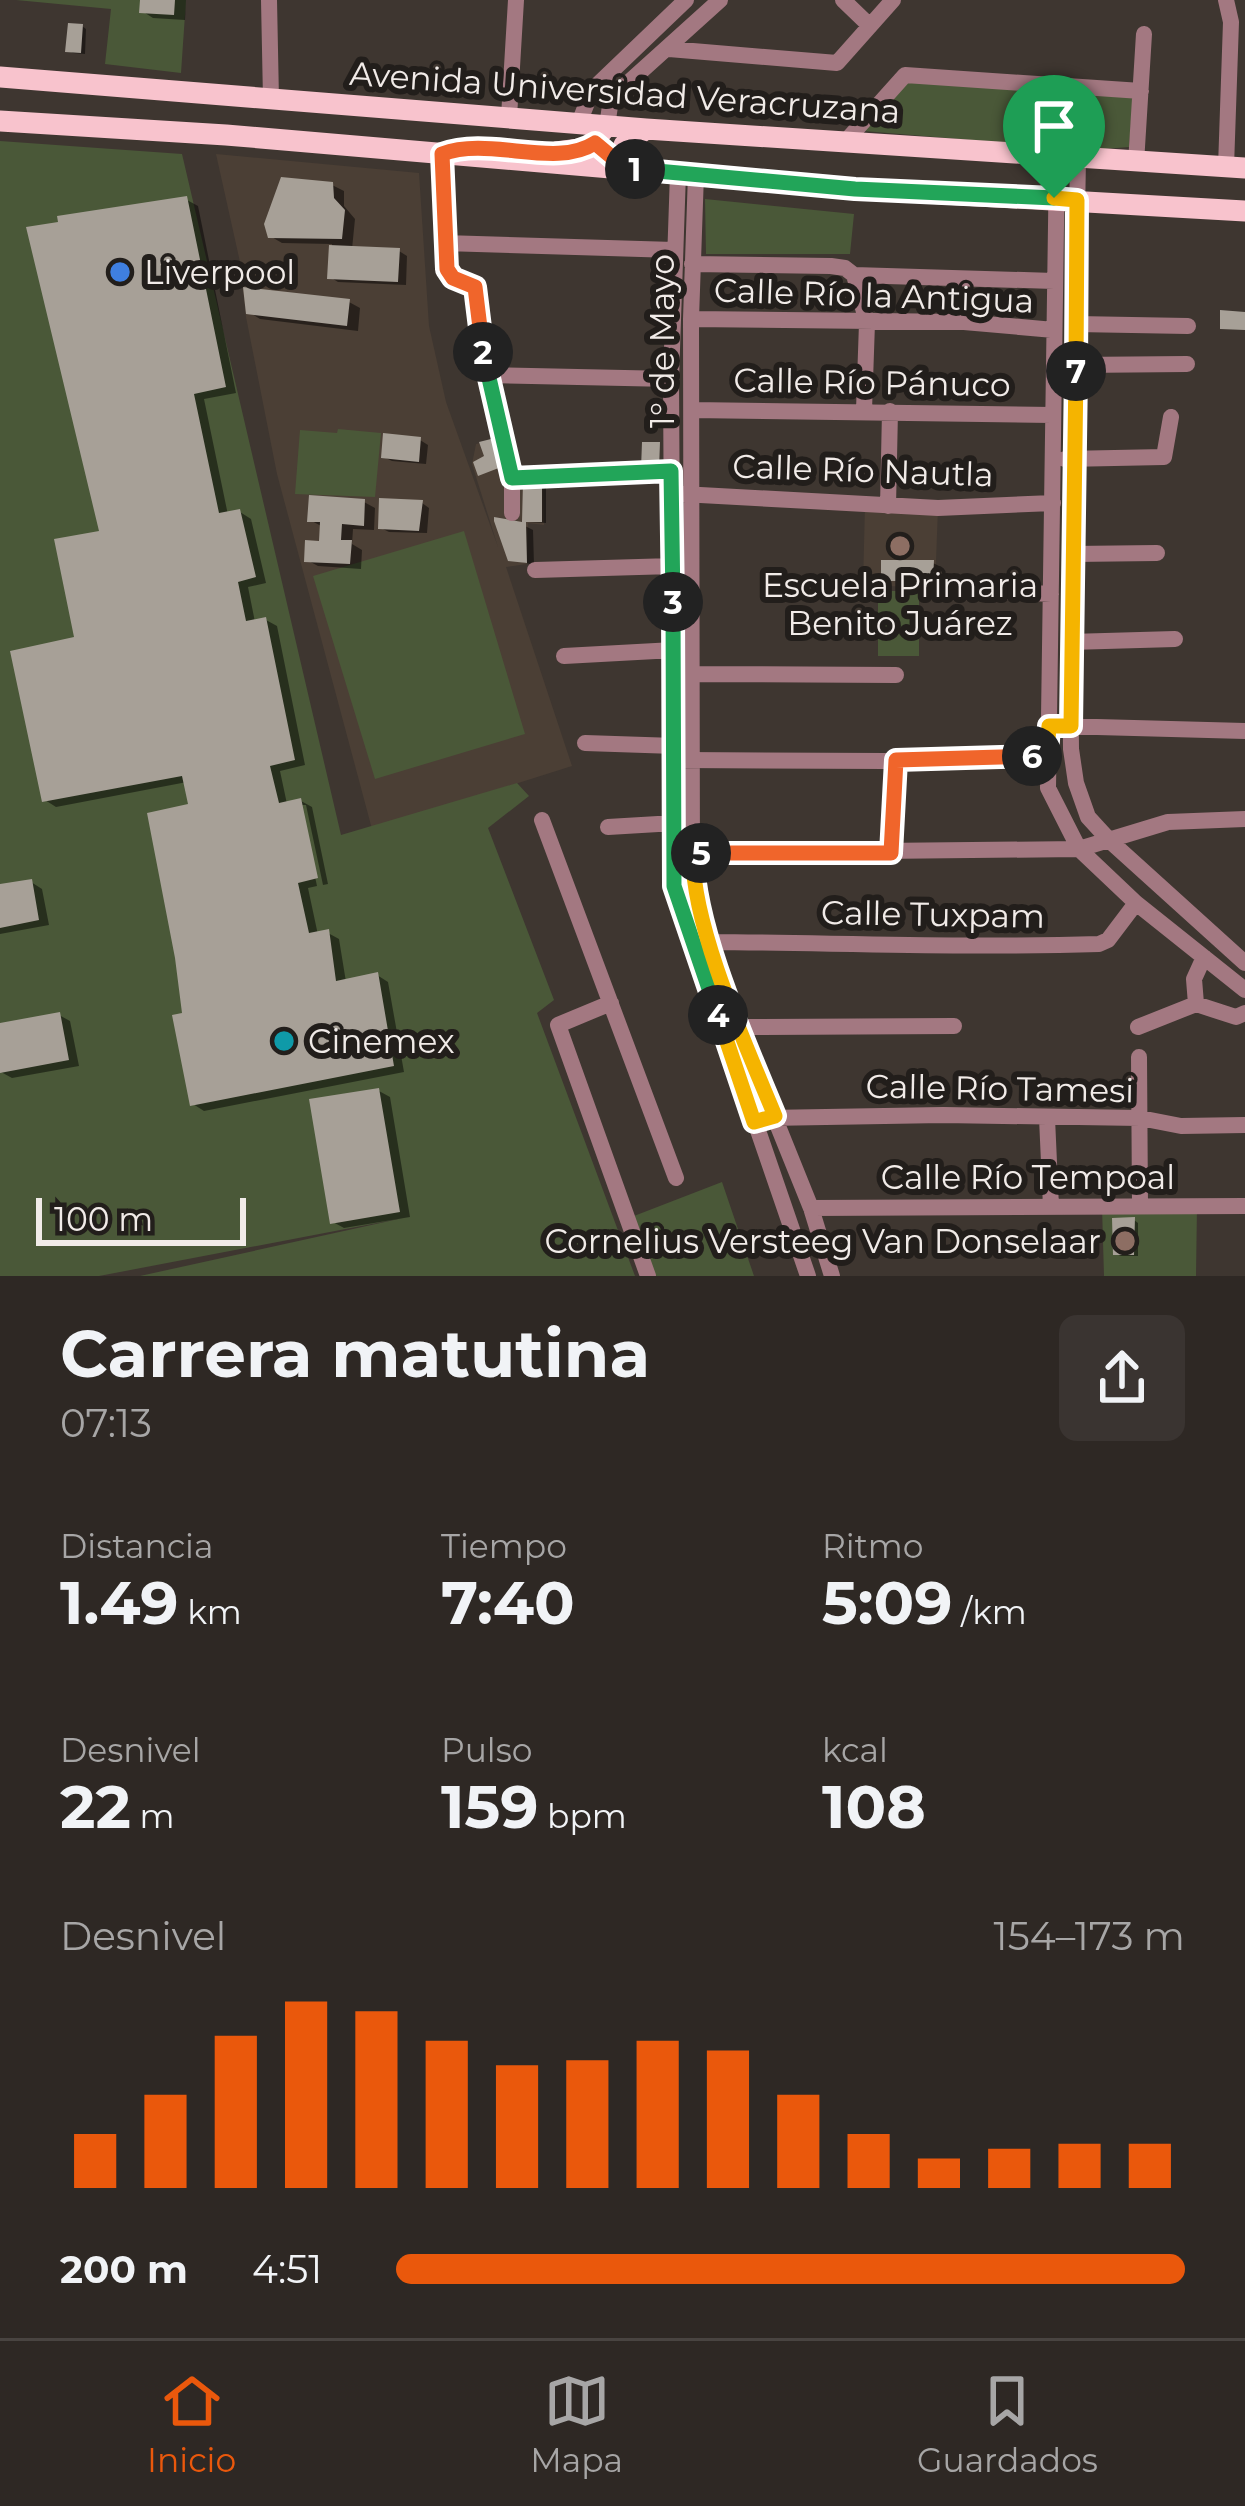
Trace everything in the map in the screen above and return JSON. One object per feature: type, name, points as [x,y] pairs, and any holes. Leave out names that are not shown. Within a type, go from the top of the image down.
[{"type":"main road","name":"Avenida Universidad Veracruzana","points":[[0,76],[579,123],[601,134],[646,129],[1236,168]]},
{"type":"main road","points":[[0,121],[624,166],[855,189],[1245,211]]},
{"type":"main road","points":[[624,166],[624,145],[646,129]]},
{"type":"main road","points":[[442,154],[487,147],[565,153],[601,134],[624,166]]},
{"type":"street","points":[[269,0],[271,100]]},
{"type":"street","points":[[509,117],[517,0]]},
{"type":"street","points":[[579,123],[592,91],[686,0]]},
{"type":"street","points":[[601,134],[619,92],[720,0]]},
{"type":"street","points":[[843,0],[869,26]]},
{"type":"street","points":[[669,49],[837,63],[893,0]]},
{"type":"street","points":[[1226,0],[1231,22],[1236,168]]},
{"type":"street","points":[[1136,163],[1144,34]]},
{"type":"street","points":[[845,142],[905,75],[1141,91]]},
{"type":"street","points":[[442,154],[443,243],[449,274],[475,287],[487,375],[511,481],[512,514]]},
{"type":"street","points":[[1068,156],[1054,281],[1048,788],[1079,850],[1136,903],[1245,990]]},
{"type":"street","name":"1° de Mayo","points":[[687,174],[674,250],[671,380],[674,650],[684,853],[674,886],[808,1276]]},
{"type":"street","name":"1° de Mayo","points":[[687,174],[692,264],[692,674],[675,823],[738,1027],[811,1208],[832,1276]]},
{"type":"street","points":[[1065,199],[1076,324],[1070,642],[1076,783],[1088,817],[1110,841],[1245,963]]},
{"type":"street","points":[[443,243],[674,250]]},
{"type":"street","points":[[692,264],[831,266],[854,275],[1054,281]]},
{"type":"street","points":[[854,275],[867,322],[864,410]]},
{"type":"street","name":"Calle Río la Antigua","points":[[691,320],[964,322],[1054,330]]},
{"type":"street","points":[[1076,324],[1188,326]]},
{"type":"street","points":[[1076,365],[1187,364]]},
{"type":"street","points":[[487,375],[671,380]]},
{"type":"street","name":"Calle Río Pánuco","points":[[692,410],[1052,415]]},
{"type":"street","points":[[888,506],[890,411]]},
{"type":"street","points":[[1052,459],[1164,457],[1171,417]]},
{"type":"street","points":[[511,481],[671,471]]},
{"type":"street","name":"Calle Río Nautla","points":[[671,494],[938,508],[1053,503]]},
{"type":"street","points":[[1072,554],[1157,553]]},
{"type":"street","points":[[535,571],[673,566]]},
{"type":"street","points":[[935,588],[1051,594]]},
{"type":"street","points":[[1070,642],[1175,639]]},
{"type":"street","points":[[563,656],[674,650]]},
{"type":"street","points":[[692,674],[896,675]]},
{"type":"street","points":[[1049,726],[1245,731]]},
{"type":"street","points":[[585,743],[681,755],[896,760],[1047,755]]},
{"type":"street","points":[[891,853],[896,760]]},
{"type":"street","points":[[684,853],[1079,850],[1168,822],[1245,819]]},
{"type":"street","points":[[542,820],[676,1178]]},
{"type":"street","points":[[608,827],[675,823]]},
{"type":"street","name":"Calle Tuxpam","points":[[711,942],[960,948],[1099,944],[1108,940],[1136,903]]},
{"type":"street","points":[[1230,950],[1245,934]]},
{"type":"street","points":[[1196,1004],[1194,980],[1204,957]]},
{"type":"street","points":[[611,1003],[558,1024],[649,1276]]},
{"type":"street","points":[[1138,1027],[1196,1004],[1236,1016],[1245,1013]]},
{"type":"street","points":[[738,1027],[954,1026]]},
{"type":"street","points":[[1139,1058],[1140,1206]]},
{"type":"street","name":"Calle Río Tamesi","points":[[754,1122],[775,1116],[1140,1118],[1181,1126],[1245,1125]]},
{"type":"street","points":[[1047,1118],[1051,1207]]},
{"type":"street","name":"Calle Río Tempoal","points":[[811,1208],[1245,1206]]},
{"type":"shaded area","points":[[216,154],[419,173],[429,326],[446,402],[498,547],[472,464],[476,444],[507,437],[515,466],[543,467],[544,525],[528,523],[527,564],[506,567],[572,766],[372,829],[277,474]]},
{"type":"shaded area","name":"Escuela Primaria Benito Juárez","points":[[865,505],[938,508],[935,588],[863,585]]},
{"type":"green space","points":[[16,0],[186,0],[181,73],[105,64],[111,9]]},
{"type":"green space","points":[[906,79],[1133,97],[1129,147],[1091,150],[864,131]]},
{"type":"green space","points":[[0,141],[182,154],[341,835],[517,783],[529,796],[488,828],[554,1000],[537,1013],[635,1276],[140,1276],[403,1218],[99,1276],[0,1276]]},
{"type":"green space","points":[[705,199],[854,214],[850,254],[706,254]]},
{"type":"green space","points":[[338,429],[381,433],[375,497],[295,494],[300,430],[337,433]]},
{"type":"green space","points":[[464,531],[525,734],[375,779],[313,576]]},
{"type":"green space","points":[[878,591],[919,591],[919,656],[878,656]]},
{"type":"green space","points":[[722,1182],[754,1276],[655,1276],[634,1216]]},
{"type":"green space","points":[[1197,1206],[1196,1276],[1104,1276],[1102,1207]]},
{"type":"building","points":[[140,0],[175,0],[174,15],[139,13]]},
{"type":"building","points":[[68,23],[83,24],[81,53],[65,52]]},
{"type":"building","points":[[281,177],[333,182],[334,198],[345,210],[342,239],[268,238],[264,224]]},
{"type":"building","points":[[187,196],[226,387],[194,394],[219,513],[240,509],[256,577],[238,582],[246,621],[266,617],[295,760],[270,766],[279,803],[301,798],[318,878],[298,883],[309,933],[329,929],[336,981],[378,972],[394,1066],[190,1106],[172,1015],[182,1013],[175,958],[147,813],[188,804],[182,776],[42,802],[10,651],[74,637],[54,539],[99,531],[26,227],[58,222],[57,216]]},
{"type":"building","points":[[329,245],[400,248],[398,282],[327,279]]},
{"type":"building","points":[[243,287],[350,299],[347,326],[246,314]]},
{"type":"building","points":[[1220,310],[1245,312],[1245,330],[1220,329]]},
{"type":"building","points":[[383,433],[421,437],[419,462],[381,458]]},
{"type":"building","points":[[499,437],[509,464],[478,476],[473,462],[484,456],[479,442]]},
{"type":"building","points":[[642,442],[660,442],[659,469],[641,469]]},
{"type":"building","points":[[523,482],[542,483],[542,522],[526,522],[527,563],[508,561],[494,521],[494,517],[522,522]]},
{"type":"building","points":[[309,495],[365,499],[364,526],[342,524],[341,540],[352,540],[350,564],[304,562],[305,540],[319,541],[320,522],[307,522]]},
{"type":"building","points":[[379,498],[423,500],[419,531],[378,529]]},
{"type":"building","points":[[881,560],[934,560],[933,581],[887,581],[881,577]]},
{"type":"building","points":[[32,879],[39,920],[0,928],[0,884]]},
{"type":"building","points":[[60,1012],[69,1060],[0,1073],[0,1023]]},
{"type":"building","points":[[379,1088],[400,1212],[330,1224],[309,1099]]},
{"type":"building","points":[[1135,1217],[1134,1255],[1113,1255],[1112,1218]]},
{"type":"place","name":"Liverpool","points":[[120,272]]},
{"type":"place","name":"Escuela Primaria Benito Juárez","points":[[900,546]]},
{"type":"place","name":"Cinemex","points":[[284,1041]]},
{"type":"place","name":"Cornelius Versteeg Van Donselaar","points":[[1125,1241]]},
{"type":"route","points":[[595,143],[626,169],[855,189],[1054,198],[1077,200],[1071,726],[1049,726],[1047,755],[896,760],[891,853],[693,853],[692,882],[738,1027],[775,1116],[754,1122],[674,886],[671,471],[512,478],[493,407],[475,287],[453,278],[447,269],[442,154],[469,147],[565,153],[595,143]]}]
